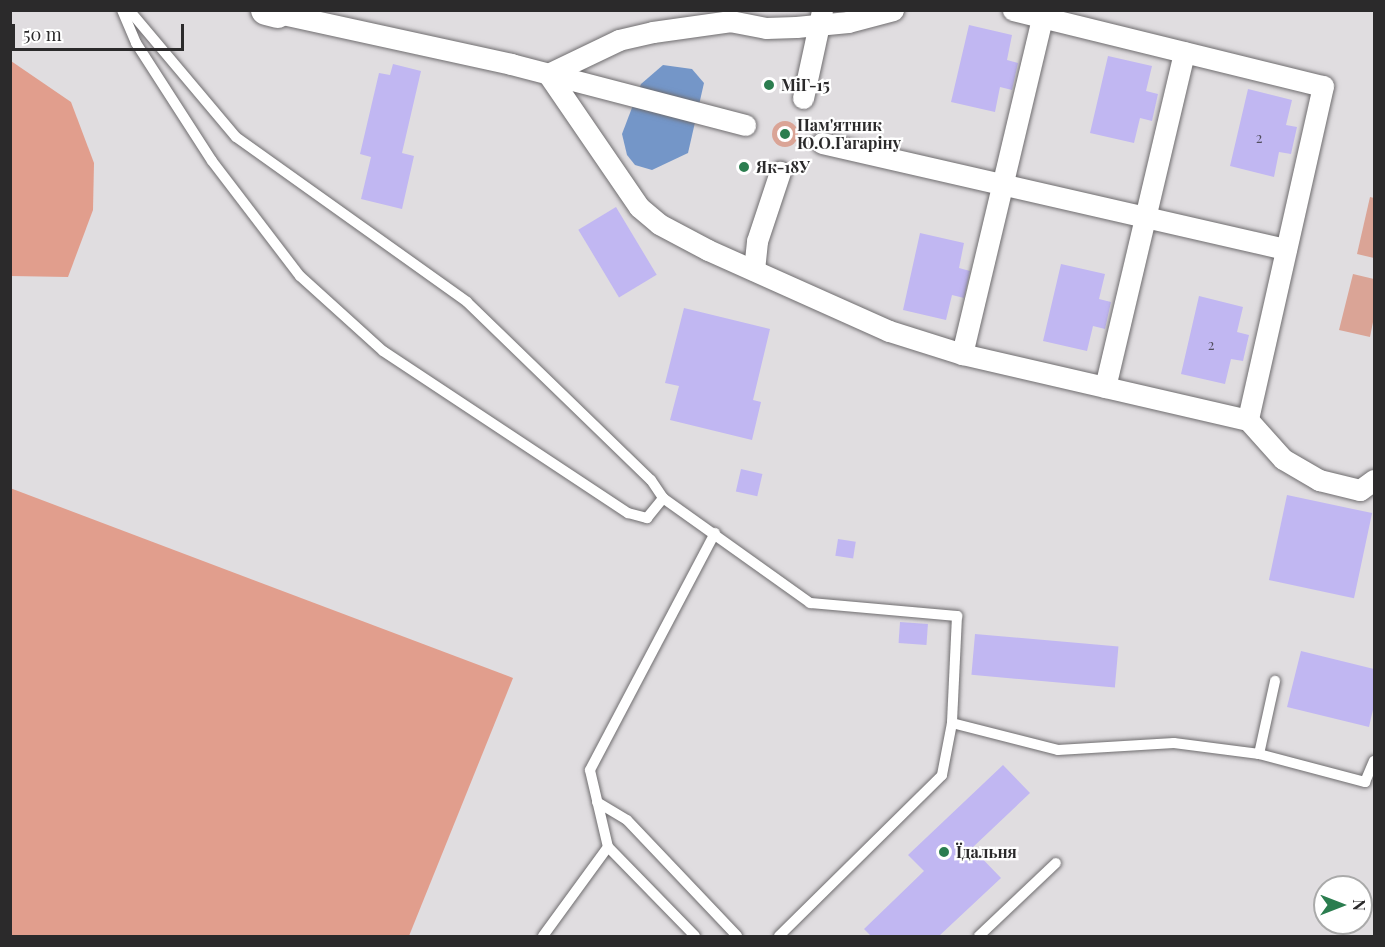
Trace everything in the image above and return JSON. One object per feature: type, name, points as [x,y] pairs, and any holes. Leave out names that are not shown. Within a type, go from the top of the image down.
[{"type":"street","points":[[548,74],[619,40],[731,16],[766,28],[822,18],[893,10]]},
{"type":"street","points":[[1013,10],[1323,86],[1248,420]]},
{"type":"street","points":[[272,12],[548,74],[745,125]]},
{"type":"street","points":[[803,98],[822,18]]},
{"type":"street","points":[[962,354],[1042,18]]},
{"type":"street","points":[[1105,387],[1184,52]]},
{"type":"street","points":[[548,74],[639,207],[659,224],[889,331],[962,354],[1248,420],[1283,459],[1319,480],[1360,490],[1374,480]]},
{"type":"street","points":[[822,143],[1286,249]]},
{"type":"street","points":[[754,270],[757,241],[780,172]]},
{"type":"lane","points":[[122,10],[136,43],[212,161],[300,276],[375,344],[628,513],[647,518],[663,498]]},
{"type":"lane","points":[[129,10],[236,137],[467,302],[651,480],[663,498],[810,603],[957,616],[952,723],[942,775],[779,936]]},
{"type":"lane","points":[[695,936],[608,847],[590,770],[715,533]]},
{"type":"lane","points":[[1259,754],[1275,681]]},
{"type":"lane","points":[[952,723],[1058,750],[1174,743],[1259,754],[1365,782],[1374,761]]},
{"type":"lane","points":[[597,802],[627,820],[737,936]]},
{"type":"lane","points":[[543,936],[608,847]]},
{"type":"lane","points":[[979,936],[1056,863]]},
{"type":"shaded area","points":[[11,61],[71,102],[94,163],[93,210],[68,277],[11,276]]},
{"type":"shaded area","points":[[785,121],[794,125],[798,134],[794,143],[785,147],[776,143],[772,134],[776,125]]},
{"type":"shaded area","points":[[1370,197],[1374,198],[1374,258],[1357,254]]},
{"type":"shaded area","points":[[1353,274],[1374,279],[1374,317],[1370,337],[1339,330]]},
{"type":"shaded area","points":[[10,488],[513,678],[409,936],[11,936]]},
{"type":"water","points":[[663,65],[692,69],[704,83],[688,153],[652,170],[635,165],[627,155],[622,134],[641,84]]},
{"type":"building","points":[[969,25],[1012,35],[1007,60],[1018,63],[1012,90],[1000,87],[995,112],[951,102]]},
{"type":"building","points":[[1108,56],[1152,66],[1146,91],[1158,94],[1152,121],[1140,118],[1134,143],[1090,133]]},
{"type":"building","points":[[393,64],[421,71],[402,153],[414,156],[402,209],[361,199],[371,157],[360,154],[379,73],[390,75]]},
{"type":"building","points":[[1248,89],[1292,100],[1286,125],[1297,127],[1291,154],[1279,152],[1274,177],[1230,166]]},
{"type":"building","points":[[616,207],[657,275],[619,297],[578,230]]},
{"type":"building","points":[[920,233],[964,243],[959,268],[970,271],[964,298],[952,295],[946,320],[903,310]]},
{"type":"building","points":[[1061,264],[1105,274],[1099,299],[1111,302],[1105,329],[1093,326],[1087,351],[1043,341]]},
{"type":"building","points":[[1199,296],[1243,307],[1237,332],[1249,335],[1243,361],[1231,359],[1225,384],[1181,374]]},
{"type":"building","points":[[684,308],[770,329],[753,400],[761,402],[752,440],[670,420],[679,386],[665,383]]},
{"type":"building","points":[[741,469],[762,474],[757,496],[736,491]]},
{"type":"building","points":[[1287,495],[1372,513],[1354,598],[1269,580]]},
{"type":"building","points":[[838,539],[856,542],[853,559],[835,556]]},
{"type":"building","points":[[900,622],[928,624],[926,645],[899,643]]},
{"type":"building","points":[[975,634],[1118,647],[1115,687],[971,675]]},
{"type":"building","points":[[1301,651],[1374,669],[1374,705],[1369,727],[1287,707]]},
{"type":"building","name":"Їдальня","points":[[1003,765],[1030,793],[972,848],[1001,878],[939,936],[871,936],[864,929],[924,871],[908,855]]},
{"type":"place","name":"МіГ-15","points":[[769,85]]},
{"type":"place","name":"Пам'ятник Ю.O.Гагаріну","points":[[785,134]]},
{"type":"place","name":"Як-18У","points":[[744,167]]},
{"type":"place","name":"Їдальня","points":[[944,852]]}]
